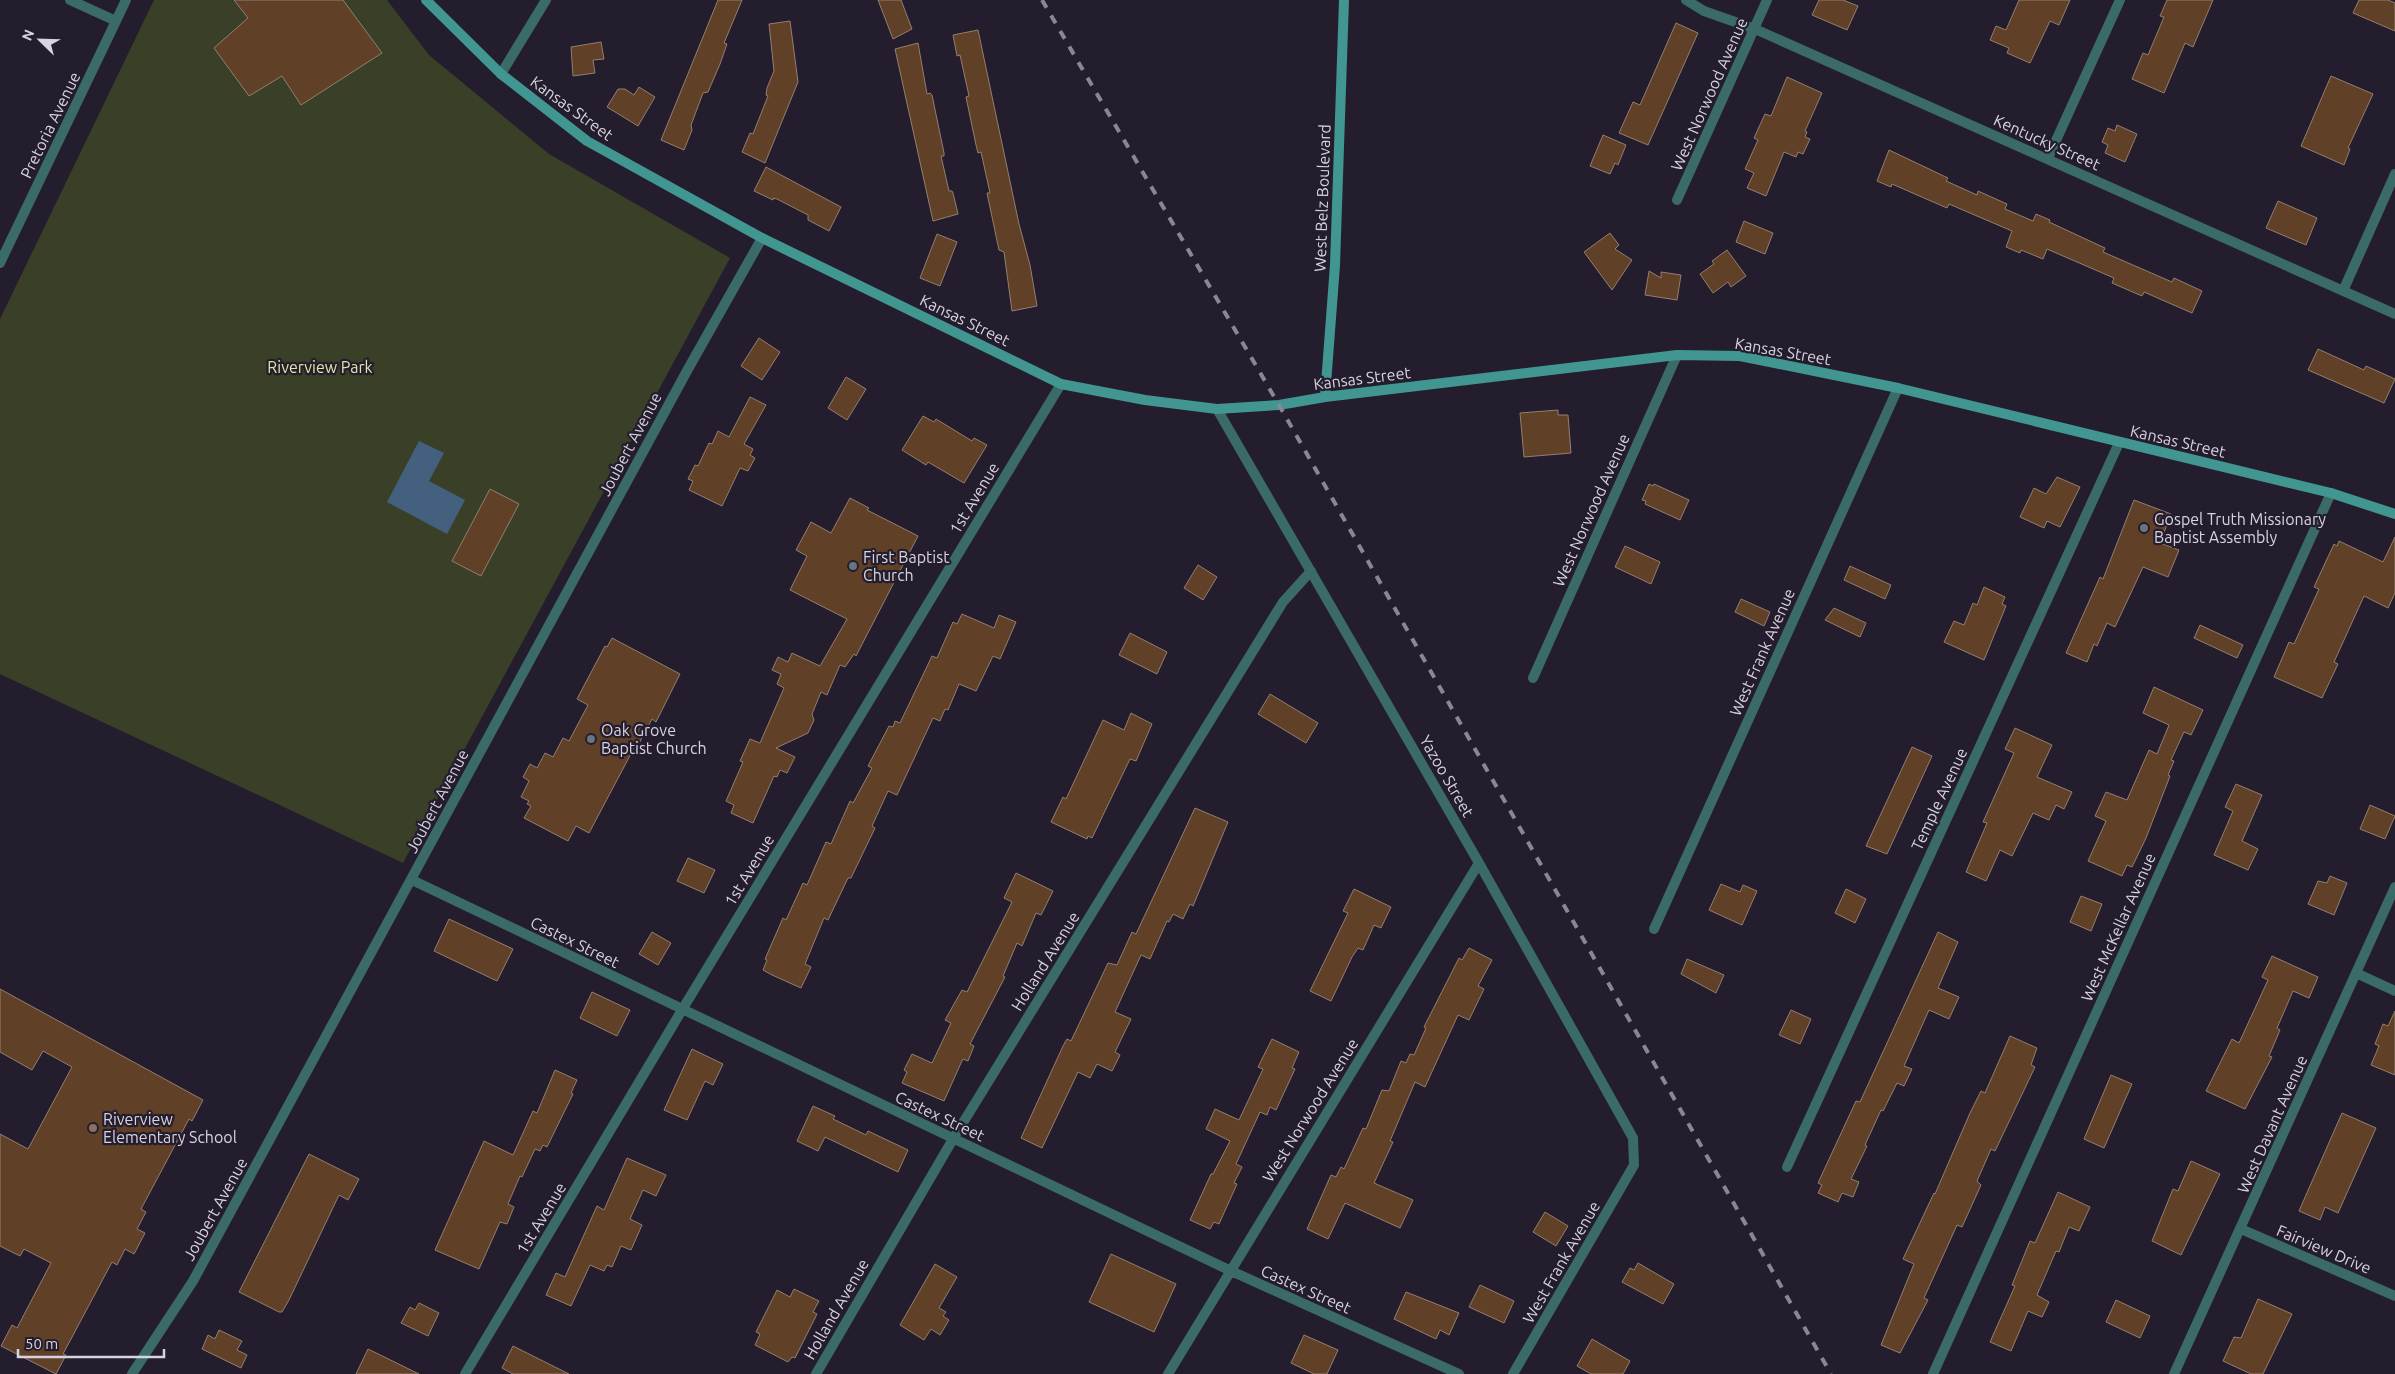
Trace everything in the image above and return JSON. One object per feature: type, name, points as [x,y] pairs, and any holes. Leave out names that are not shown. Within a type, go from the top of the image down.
[{"type":"street","points":[[70,0],[116,20]]},
{"type":"street","name":"Pretoria Avenue","points":[[0,262],[126,0]]},
{"type":"street","name":"Kansas Street","points":[[426,0],[501,74],[587,141],[762,238],[1061,384],[1145,400],[1217,409],[1279,406],[1325,397],[1677,355],[1740,356],[1898,388],[2119,443],[2331,492],[2395,514]]},
{"type":"street","points":[[501,74],[546,0]]},
{"type":"street","name":"West Belz Boulevard","points":[[1325,397],[1335,265],[1344,0]]},
{"type":"street","name":"Kentucky Street","points":[[1686,0],[1704,11],[1755,29],[2395,314]]},
{"type":"street","name":"West Norwood Avenue","points":[[1677,200],[1768,0]]},
{"type":"street","points":[[2048,158],[2120,0]]},
{"type":"street","points":[[2343,291],[2395,174]]},
{"type":"street","name":"Joubert Avenue","points":[[132,1374],[193,1281],[678,386],[762,238]]},
{"type":"street","name":"West Norwood Avenue","points":[[1533,678],[1677,355]]},
{"type":"street","name":"1st Avenue","points":[[465,1374],[682,1010],[1061,384]]},
{"type":"street","name":"West Frank Avenue","points":[[1654,929],[1898,388]]},
{"type":"street","name":"Yazoo Street","points":[[1217,409],[1479,863],[1633,1138],[1634,1165]]},
{"type":"street","name":"Temple Avenue","points":[[1787,1168],[2119,443]]},
{"type":"street","name":"West McKellar Avenue","points":[[1933,1374],[2331,492]]},
{"type":"street","name":"Holland Avenue","points":[[816,1374],[953,1139],[1282,602],[1311,571]]},
{"type":"street","name":"West Norwood Avenue","points":[[1168,1374],[1479,863]]},
{"type":"street","name":"Castex Street","points":[[412,880],[1230,1270],[1459,1374]]},
{"type":"street","name":"West Davant Avenue","points":[[2174,1374],[2395,886]]},
{"type":"street","points":[[2356,973],[2395,991]]},
{"type":"street","name":"West Frank Avenue","points":[[1513,1374],[1634,1165]]},
{"type":"street","name":"Fairview Drive","points":[[2241,1229],[2395,1296]]},
{"type":"green space","name":"Riverview Park","points":[[154,0],[387,0],[429,55],[549,154],[730,258],[403,863],[0,674],[0,319]]},
{"type":"water","points":[[419,441],[444,453],[429,481],[465,500],[447,534],[387,502]]},
{"type":"building","points":[[234,0],[343,0],[382,53],[301,105],[282,76],[249,96],[214,48],[248,18]]},
{"type":"building","points":[[718,0],[742,0],[724,43],[727,44],[720,64],[708,92],[703,93],[684,150],[661,140]]},
{"type":"building","points":[[878,0],[901,0],[912,29],[893,39]]},
{"type":"building","points":[[1819,0],[1843,0],[1858,6],[1847,30],[1812,15]]},
{"type":"building","points":[[2019,0],[2070,0],[2059,25],[2050,21],[2030,63],[2007,53],[2009,48],[1990,40],[1996,26],[2006,30]]},
{"type":"building","points":[[2167,0],[2213,0],[2193,47],[2185,43],[2164,93],[2132,79],[2143,53],[2148,55],[2164,17],[2160,16]]},
{"type":"building","points":[[2359,0],[2388,0],[2395,3],[2395,31],[2353,13]]},
{"type":"building","points":[[790,21],[798,82],[765,163],[742,152],[750,133],[753,134],[768,96],[766,95],[767,88],[774,71],[769,24]]},
{"type":"building","points":[[1676,23],[1698,33],[1648,145],[1619,133],[1633,102],[1640,105]]},
{"type":"building","points":[[978,30],[1019,224],[1030,265],[1037,306],[1012,311],[1004,252],[999,250],[987,193],[990,193],[981,152],[978,153],[976,145],[966,97],[969,96],[960,55],[957,56],[953,35]]},
{"type":"building","points":[[601,42],[604,59],[593,60],[595,73],[573,76],[571,47]]},
{"type":"building","points":[[918,43],[927,94],[930,93],[932,95],[944,153],[944,156],[941,156],[949,191],[953,193],[958,214],[933,221],[895,49]]},
{"type":"building","points":[[2331,76],[2373,94],[2348,148],[2350,149],[2344,165],[2301,146]]},
{"type":"building","points":[[1787,77],[1822,93],[1805,131],[1807,132],[1805,137],[1810,139],[1803,154],[1798,152],[1796,157],[1784,152],[1766,196],[1747,188],[1754,173],[1745,169],[1758,140],[1754,138],[1765,114],[1771,116]]},
{"type":"building","points":[[639,87],[655,97],[638,126],[607,107],[618,89],[625,89],[634,95]]},
{"type":"building","points":[[2117,125],[2137,134],[2125,162],[2105,153],[2108,145],[2102,142],[2108,128],[2115,131]]},
{"type":"building","points":[[1603,135],[1626,145],[1618,165],[1615,163],[1610,174],[1590,166]]},
{"type":"building","points":[[1889,150],[1948,178],[1946,181],[1977,195],[1978,191],[2007,204],[2005,209],[2033,221],[2036,214],[2105,248],[2103,252],[2172,282],[2174,278],[2202,291],[2192,313],[2144,292],[2142,296],[2112,283],[2114,278],[2047,249],[2043,259],[2021,250],[2020,253],[2006,247],[2012,231],[1949,204],[1947,208],[1892,184],[1891,187],[1877,181]]},
{"type":"building","points":[[766,167],[841,207],[829,231],[808,220],[808,215],[777,199],[773,198],[773,200],[754,191]]},
{"type":"building","points":[[2278,201],[2317,218],[2306,245],[2266,228]]},
{"type":"building","points":[[1744,221],[1773,233],[1765,254],[1736,242]]},
{"type":"building","points":[[1610,233],[1619,245],[1615,249],[1632,260],[1612,290],[1584,252]]},
{"type":"building","points":[[937,234],[957,242],[940,286],[920,278]]},
{"type":"building","points":[[1727,250],[1746,276],[1731,287],[1728,282],[1713,293],[1700,274],[1714,264],[1712,261]]},
{"type":"building","points":[[1649,271],[1661,278],[1661,272],[1681,275],[1677,300],[1645,295]]},
{"type":"building","points":[[759,338],[780,352],[762,380],[741,366]]},
{"type":"building","points":[[2318,349],[2364,370],[2366,366],[2395,379],[2384,403],[2308,370]]},
{"type":"building","points":[[846,377],[866,389],[847,420],[828,408]]},
{"type":"building","points":[[750,397],[766,405],[744,444],[753,449],[750,455],[755,458],[748,471],[740,468],[722,506],[689,490],[693,481],[688,479],[695,465],[698,466],[709,443],[712,444],[718,431],[729,437]]},
{"type":"building","points":[[1558,410],[1558,415],[1568,415],[1571,453],[1524,457],[1520,413]]},
{"type":"building","points":[[923,416],[934,422],[936,419],[972,441],[974,438],[987,445],[964,483],[928,462],[926,465],[902,450]]},
{"type":"building","points":[[2057,477],[2080,487],[2060,527],[2047,521],[2044,528],[2020,517],[2034,488],[2046,494]]},
{"type":"building","points":[[1649,484],[1653,486],[1654,484],[1689,500],[1680,520],[1645,504],[1646,501],[1642,500]]},
{"type":"building","points":[[490,489],[519,504],[481,576],[452,561]]},
{"type":"building","points":[[850,498],[869,508],[867,510],[918,536],[856,656],[854,654],[845,667],[840,665],[827,695],[821,692],[812,714],[814,720],[808,733],[776,748],[795,757],[787,773],[780,770],[777,777],[774,776],[753,823],[731,813],[734,805],[726,801],[743,762],[740,761],[750,739],[760,743],[784,688],[777,684],[781,674],[772,670],[778,657],[788,662],[792,653],[820,666],[847,619],[790,590],[807,556],[796,550],[811,522],[831,533]]},
{"type":"building","points":[[2134,500],[2171,514],[2160,543],[2179,550],[2168,577],[2143,567],[2115,627],[2107,623],[2097,646],[2094,644],[2087,662],[2066,653],[2100,577],[2103,579]]},
{"type":"building","points":[[2395,537],[2395,593],[2388,608],[2364,596],[2334,662],[2338,664],[2322,698],[2274,677],[2289,642],[2294,644],[2319,589],[2314,587],[2334,544],[2337,546],[2339,541],[2383,562]]},
{"type":"building","points":[[1625,546],[1660,562],[1651,584],[1615,567]]},
{"type":"building","points":[[1198,565],[1217,577],[1203,600],[1184,588]]},
{"type":"building","points":[[1850,566],[1891,585],[1885,599],[1844,580]]},
{"type":"building","points":[[1984,587],[2005,597],[2002,604],[2006,606],[1984,660],[1944,642],[1954,621],[1964,625],[1973,603],[1977,605]]},
{"type":"building","points":[[1741,599],[1770,612],[1764,626],[1735,612]]},
{"type":"building","points":[[1834,608],[1866,623],[1860,637],[1825,620]]},
{"type":"building","points":[[962,614],[994,628],[999,615],[1016,622],[1000,659],[993,656],[976,691],[959,684],[948,710],[945,709],[940,721],[933,718],[897,795],[888,791],[872,826],[875,828],[851,878],[848,878],[828,920],[824,918],[805,964],[811,967],[801,988],[772,975],[763,970],[767,960],[765,959],[783,918],[786,920],[803,883],[807,885],[826,842],[831,844],[850,801],[853,803],[872,768],[868,766],[889,726],[893,727],[895,721],[900,723],[932,656],[937,658],[953,622],[957,624]]},
{"type":"building","points":[[2200,625],[2243,645],[2237,658],[2194,638]]},
{"type":"building","points":[[1130,633],[1167,652],[1157,674],[1119,655]]},
{"type":"building","name":"Oak Grove Baptist Church","points":[[612,638],[680,674],[656,722],[652,719],[636,749],[634,748],[589,833],[576,826],[568,841],[524,818],[531,806],[527,804],[529,801],[521,797],[529,781],[523,777],[530,764],[537,768],[545,753],[553,757],[563,738],[569,741],[588,705],[577,699],[605,646],[607,647]]},
{"type":"building","points":[[2154,687],[2203,710],[2191,735],[2184,732],[2171,760],[2174,761],[2168,775],[2170,776],[2146,838],[2132,867],[2127,865],[2122,876],[2088,861],[2106,821],[2095,816],[2106,792],[2127,800],[2149,750],[2157,754],[2169,725],[2143,713]]},
{"type":"building","points":[[1270,694],[1318,723],[1306,743],[1258,714]]},
{"type":"building","points":[[1131,713],[1152,724],[1136,761],[1130,759],[1092,838],[1088,836],[1087,839],[1051,822],[1063,797],[1066,799],[1103,720],[1124,730]]},
{"type":"building","points":[[2015,728],[2052,745],[2037,777],[2072,792],[2064,809],[2056,805],[2049,820],[2033,813],[2012,856],[2000,850],[1986,881],[1966,872],[1987,823],[1983,822],[2014,753],[2005,749]]},
{"type":"building","points":[[1912,747],[1932,756],[1887,854],[1866,846]]},
{"type":"building","points":[[2236,784],[2262,795],[2242,841],[2258,849],[2248,870],[2214,855],[2233,811],[2225,807]]},
{"type":"building","points":[[2370,805],[2395,816],[2385,839],[2360,829]]},
{"type":"building","points":[[1195,808],[1228,822],[1193,906],[1190,904],[1183,919],[1173,914],[1169,922],[1167,921],[1150,959],[1141,955],[1115,1012],[1131,1019],[1115,1052],[1120,1055],[1112,1071],[1097,1064],[1090,1078],[1078,1072],[1042,1148],[1021,1138],[1063,1046],[1067,1039],[1071,1041],[1108,963],[1117,965],[1132,932],[1136,934]]},
{"type":"building","points":[[688,858],[715,870],[704,893],[677,881]]},
{"type":"building","points":[[1016,873],[1053,891],[1041,915],[1036,913],[1022,946],[1017,943],[1003,976],[1005,977],[970,1044],[974,1046],[968,1061],[963,1059],[944,1101],[902,1083],[907,1072],[904,1070],[912,1054],[932,1063],[951,1023],[945,1020],[962,990],[967,992],[1012,902],[1004,898]]},
{"type":"building","points":[[2330,876],[2347,883],[2334,915],[2308,904],[2318,881],[2327,883]]},
{"type":"building","points":[[1721,884],[1740,892],[1743,885],[1757,891],[1742,925],[1709,910]]},
{"type":"building","points":[[1354,889],[1391,907],[1381,928],[1374,925],[1363,950],[1358,948],[1352,957],[1331,1001],[1310,991],[1348,913],[1343,911]]},
{"type":"building","points":[[1846,889],[1866,899],[1855,923],[1835,913]]},
{"type":"building","points":[[2081,896],[2102,904],[2091,931],[2070,922]]},
{"type":"building","points":[[449,919],[513,949],[497,981],[434,951]]},
{"type":"building","points":[[652,932],[671,943],[658,965],[639,954]]},
{"type":"building","points":[[1938,932],[1958,942],[1938,988],[1959,997],[1949,1019],[1929,1010],[1904,1066],[1912,1069],[1904,1086],[1897,1083],[1883,1111],[1881,1110],[1865,1145],[1867,1146],[1851,1179],[1859,1182],[1853,1197],[1842,1193],[1838,1202],[1818,1193],[1822,1185],[1818,1183],[1856,1101],[1860,1102]]},
{"type":"building","points":[[1469,948],[1492,960],[1478,986],[1484,989],[1469,1020],[1458,1015],[1425,1087],[1415,1082],[1390,1141],[1393,1142],[1374,1183],[1413,1200],[1400,1228],[1345,1203],[1328,1239],[1307,1229],[1331,1175],[1336,1177],[1341,1167],[1344,1169],[1363,1128],[1366,1129],[1382,1090],[1389,1091],[1401,1061],[1406,1063],[1410,1054],[1414,1055],[1426,1028],[1424,1027],[1459,958],[1462,960]]},
{"type":"building","points":[[2272,956],[2318,977],[2309,998],[2293,991],[2277,1028],[2280,1030],[2269,1056],[2272,1057],[2245,1109],[2206,1091],[2232,1039],[2239,1043],[2268,980],[2262,977]]},
{"type":"building","points":[[1687,959],[1724,975],[1716,993],[1681,974]]},
{"type":"building","points":[[0,989],[203,1100],[192,1121],[189,1119],[141,1209],[146,1212],[137,1229],[145,1233],[134,1254],[125,1249],[117,1265],[112,1262],[63,1354],[66,1355],[56,1374],[1,1346],[12,1325],[17,1328],[51,1263],[24,1249],[20,1256],[0,1246],[0,1134],[28,1149],[72,1067],[43,1051],[32,1070],[0,1052]]},
{"type":"building","points":[[592,992],[630,1010],[617,1036],[580,1018]]},
{"type":"building","points":[[1791,1010],[1811,1019],[1800,1044],[1779,1035]]},
{"type":"building","points":[[2395,1011],[2395,1075],[2371,1065],[2379,1046],[2375,1044],[2383,1024],[2388,1026]]},
{"type":"building","points":[[2010,1036],[2037,1048],[2031,1065],[2035,1067],[1995,1151],[1991,1149],[1977,1181],[1981,1185],[1962,1227],[1957,1225],[1924,1298],[1928,1300],[1900,1353],[1881,1345],[1914,1264],[1903,1259],[1935,1194],[1970,1113],[1981,1091],[1985,1093]]},
{"type":"building","points":[[1272,1039],[1299,1052],[1292,1068],[1295,1069],[1276,1110],[1270,1107],[1267,1115],[1260,1112],[1236,1164],[1242,1167],[1234,1183],[1237,1184],[1219,1224],[1214,1222],[1210,1229],[1190,1220],[1211,1174],[1213,1174],[1230,1141],[1206,1129],[1215,1109],[1239,1120],[1263,1069],[1258,1067]]},
{"type":"building","points":[[692,1049],[723,1064],[713,1085],[705,1081],[687,1120],[664,1110]]},
{"type":"building","points":[[555,1070],[577,1080],[571,1093],[573,1094],[547,1147],[543,1145],[540,1151],[535,1149],[522,1177],[520,1176],[508,1204],[514,1207],[507,1224],[500,1222],[479,1269],[435,1250],[484,1141],[513,1155],[533,1111],[537,1113]]},
{"type":"building","points":[[2111,1075],[2132,1084],[2104,1148],[2084,1139]]},
{"type":"building","points":[[813,1106],[835,1116],[833,1119],[866,1135],[868,1131],[908,1150],[898,1172],[825,1137],[818,1151],[797,1141]]},
{"type":"building","points":[[2342,1113],[2376,1128],[2338,1213],[2325,1207],[2320,1220],[2299,1211]]},
{"type":"building","points":[[309,1154],[359,1179],[348,1200],[339,1195],[289,1300],[282,1312],[279,1312],[239,1292]]},
{"type":"building","points":[[627,1158],[666,1175],[656,1196],[643,1190],[630,1219],[642,1225],[631,1250],[621,1246],[612,1267],[607,1265],[604,1271],[590,1265],[571,1306],[546,1295],[556,1273],[565,1277],[597,1206],[604,1210]]},
{"type":"building","points":[[2191,1161],[2220,1174],[2181,1255],[2152,1241],[2173,1189],[2178,1191]]},
{"type":"building","points":[[2058,1192],[2090,1207],[2079,1231],[2069,1227],[2059,1252],[2056,1251],[2037,1295],[2049,1302],[2042,1317],[2028,1311],[2011,1351],[1990,1342],[2015,1286],[2012,1285],[2030,1241],[2035,1243]]},
{"type":"building","points":[[1545,1212],[1568,1226],[1556,1246],[1533,1232]]},
{"type":"building","points":[[1111,1254],[1176,1284],[1154,1332],[1089,1302]]},
{"type":"building","points":[[1638,1263],[1674,1284],[1663,1304],[1622,1282],[1630,1268],[1634,1270]]},
{"type":"building","points":[[935,1264],[957,1277],[939,1308],[946,1312],[943,1316],[949,1320],[940,1335],[931,1329],[924,1340],[900,1325]]},
{"type":"building","points":[[1480,1285],[1514,1301],[1504,1323],[1469,1307]]},
{"type":"building","points":[[794,1289],[819,1301],[813,1312],[817,1314],[795,1358],[792,1357],[788,1362],[755,1345],[760,1334],[756,1332],[777,1290],[790,1297]]},
{"type":"building","points":[[1406,1292],[1459,1313],[1449,1335],[1440,1330],[1436,1339],[1394,1319]]},
{"type":"building","points":[[2258,1299],[2292,1314],[2263,1374],[2251,1374],[2223,1361],[2234,1337],[2241,1338]]},
{"type":"building","points":[[2116,1300],[2150,1316],[2140,1338],[2106,1322]]},
{"type":"building","points":[[419,1303],[439,1313],[428,1336],[401,1323],[410,1307],[415,1310]]},
{"type":"building","points":[[219,1330],[242,1341],[237,1350],[247,1355],[241,1368],[202,1349],[208,1335],[215,1339]]},
{"type":"building","points":[[1304,1335],[1338,1350],[1327,1374],[1314,1374],[1291,1363]]},
{"type":"building","points":[[1592,1339],[1630,1361],[1623,1374],[1591,1374],[1577,1366]]},
{"type":"building","points":[[513,1346],[569,1374],[513,1374],[502,1368]]},
{"type":"building","points":[[368,1349],[419,1374],[356,1374]]},
{"type":"railway","points":[[1042,0],[1279,405],[1831,1374]]},
{"type":"place","name":"Gospel Truth Missionary Baptist Assembly","points":[[2144,528]]},
{"type":"place","name":"First Baptist Church","points":[[853,566]]},
{"type":"place","name":"Oak Grove Baptist Church","points":[[591,739]]},
{"type":"place","name":"Riverview Elementary School","points":[[93,1128]]}]
